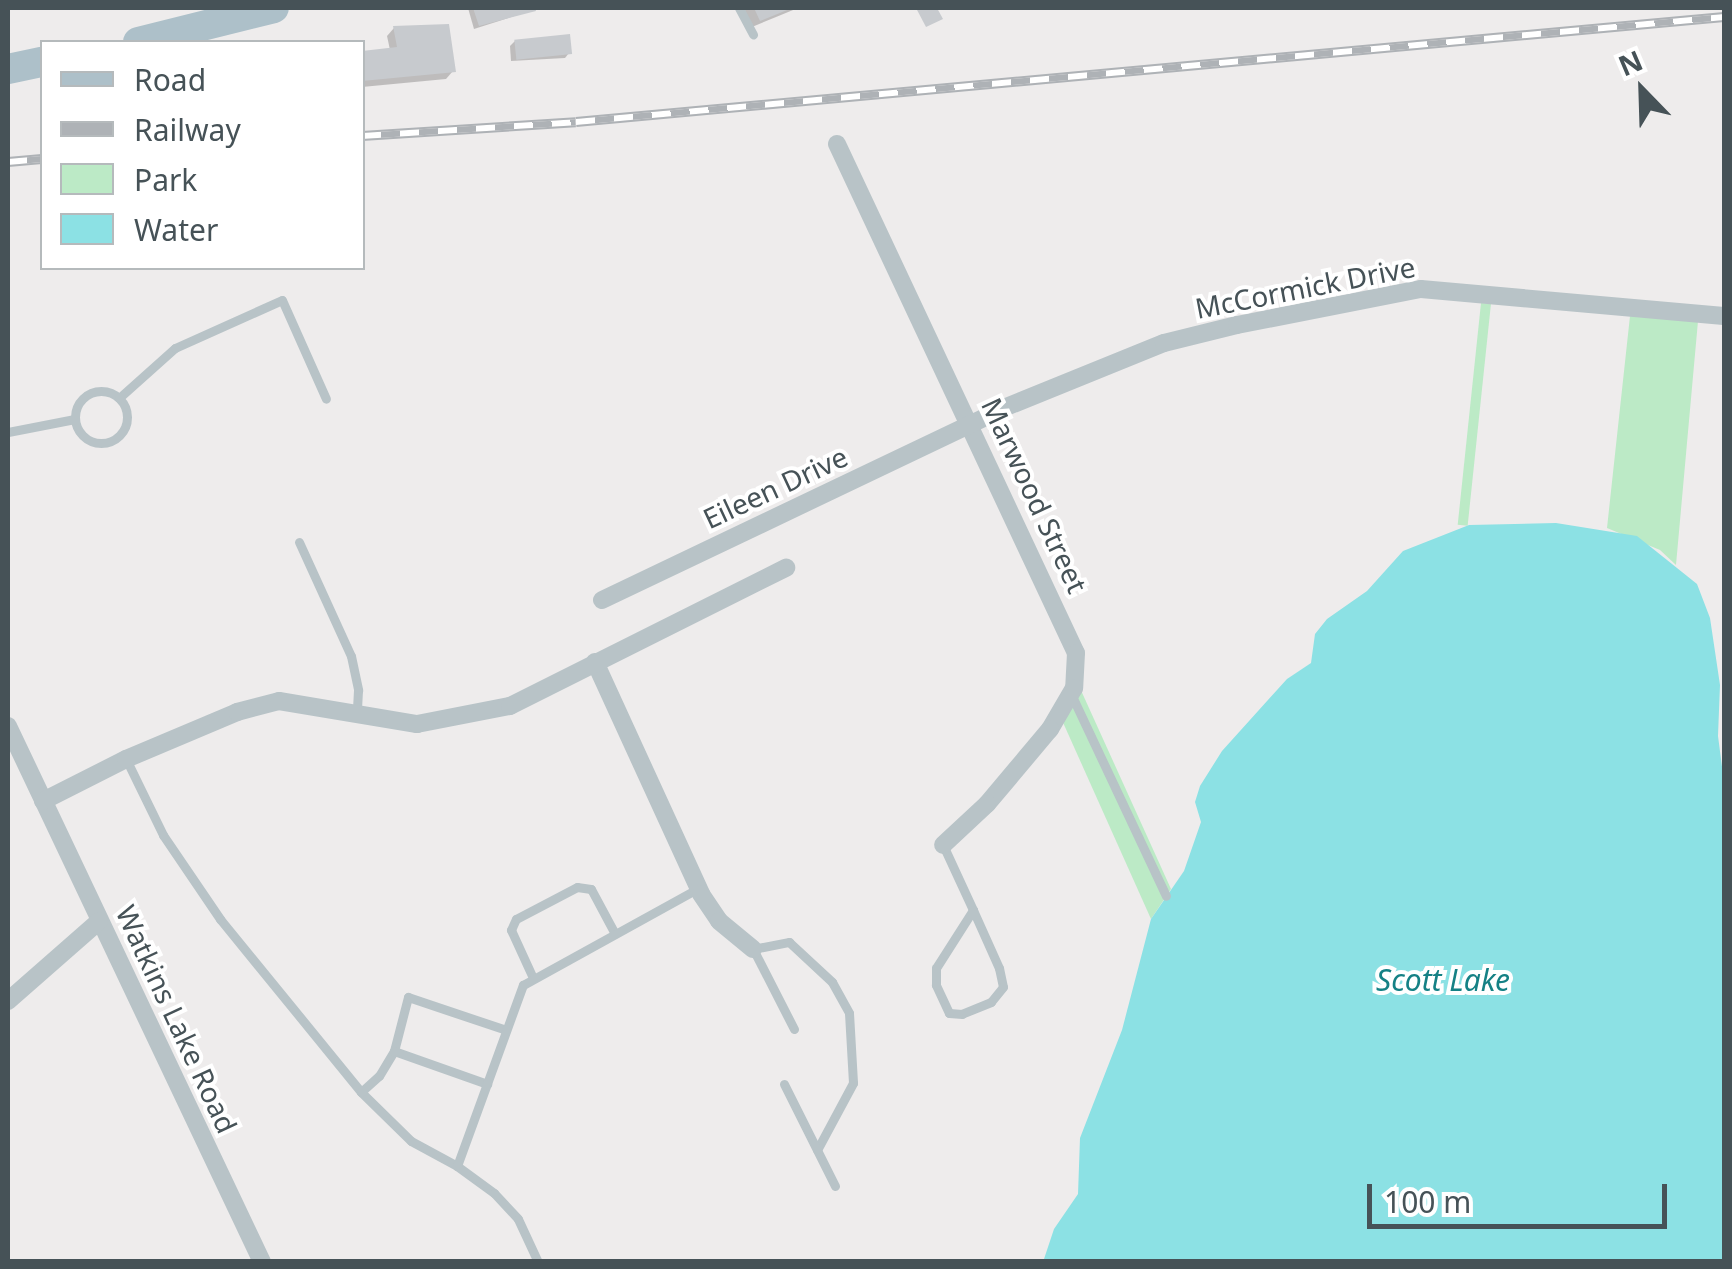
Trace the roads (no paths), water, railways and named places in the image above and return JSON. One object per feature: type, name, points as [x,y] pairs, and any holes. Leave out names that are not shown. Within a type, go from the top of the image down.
[{"type":"main road","points":[[146,40],[274,8]]},
{"type":"main road","points":[[8,69],[40,62]]},
{"type":"street","name":"Marwood Street","points":[[837,144],[1067,627],[1078,675],[1071,694]]},
{"type":"street","name":"McCormick Drive","points":[[972,426],[1006,407],[1164,344],[1311,308],[1420,289],[1724,316]]},
{"type":"street","name":"Eileen Drive","points":[[602,600],[972,426]]},
{"type":"street","points":[[43,801],[126,759],[236,712],[279,701],[417,724],[458,720],[510,706],[786,568]]},
{"type":"street","points":[[595,662],[698,888],[719,920],[754,949]]},
{"type":"street","points":[[943,845],[1014,774],[1071,694]]},
{"type":"street","name":"Watkins Lake Road","points":[[8,726],[262,1262]]},
{"type":"street","points":[[8,1001],[100,922]]},
{"type":"lane","points":[[739,8],[752,34]]},
{"type":"lane","points":[[119,398],[175,348],[282,300],[326,399]]},
{"type":"lane","points":[[75,420],[86,396],[102,391],[119,398]]},
{"type":"lane","points":[[75,420],[87,439],[111,441],[126,422],[119,398]]},
{"type":"lane","points":[[8,432],[75,420]]},
{"type":"lane","points":[[298,542],[351,656],[358,690],[357,712]]},
{"type":"lane","points":[[1071,694],[1166,896]]},
{"type":"lane","points":[[126,759],[163,834],[220,919],[361,1092],[411,1142],[457,1166],[494,1193],[518,1219],[538,1262]]},
{"type":"lane","points":[[943,845],[973,910],[1004,987],[991,1002],[962,1014],[948,1013],[936,985],[936,968],[973,910]]},
{"type":"lane","points":[[533,978],[510,930],[516,919],[577,886],[591,889],[614,932]]},
{"type":"lane","points":[[457,1166],[523,985],[698,888]]},
{"type":"lane","points":[[794,1029],[754,949],[790,942],[832,982],[849,1013],[853,1084],[817,1150]]},
{"type":"lane","points":[[361,1092],[379,1076],[394,1051],[408,997],[506,1030]]},
{"type":"lane","points":[[394,1051],[487,1084]]},
{"type":"lane","points":[[784,1084],[835,1186]]},
{"type":"water","name":"Scott Lake","points":[[1556,523],[1637,536],[1697,584],[1710,618],[1720,685],[1718,736],[1724,782],[1724,1261],[1043,1262],[1054,1229],[1078,1194],[1080,1138],[1122,1030],[1151,919],[1184,871],[1201,822],[1195,802],[1200,786],[1222,751],[1287,679],[1311,663],[1315,634],[1327,619],[1367,591],[1403,551],[1469,525]]},
{"type":"railway","points":[[365,136],[576,122],[1724,17]]},
{"type":"railway","points":[[8,162],[40,159]]}]
